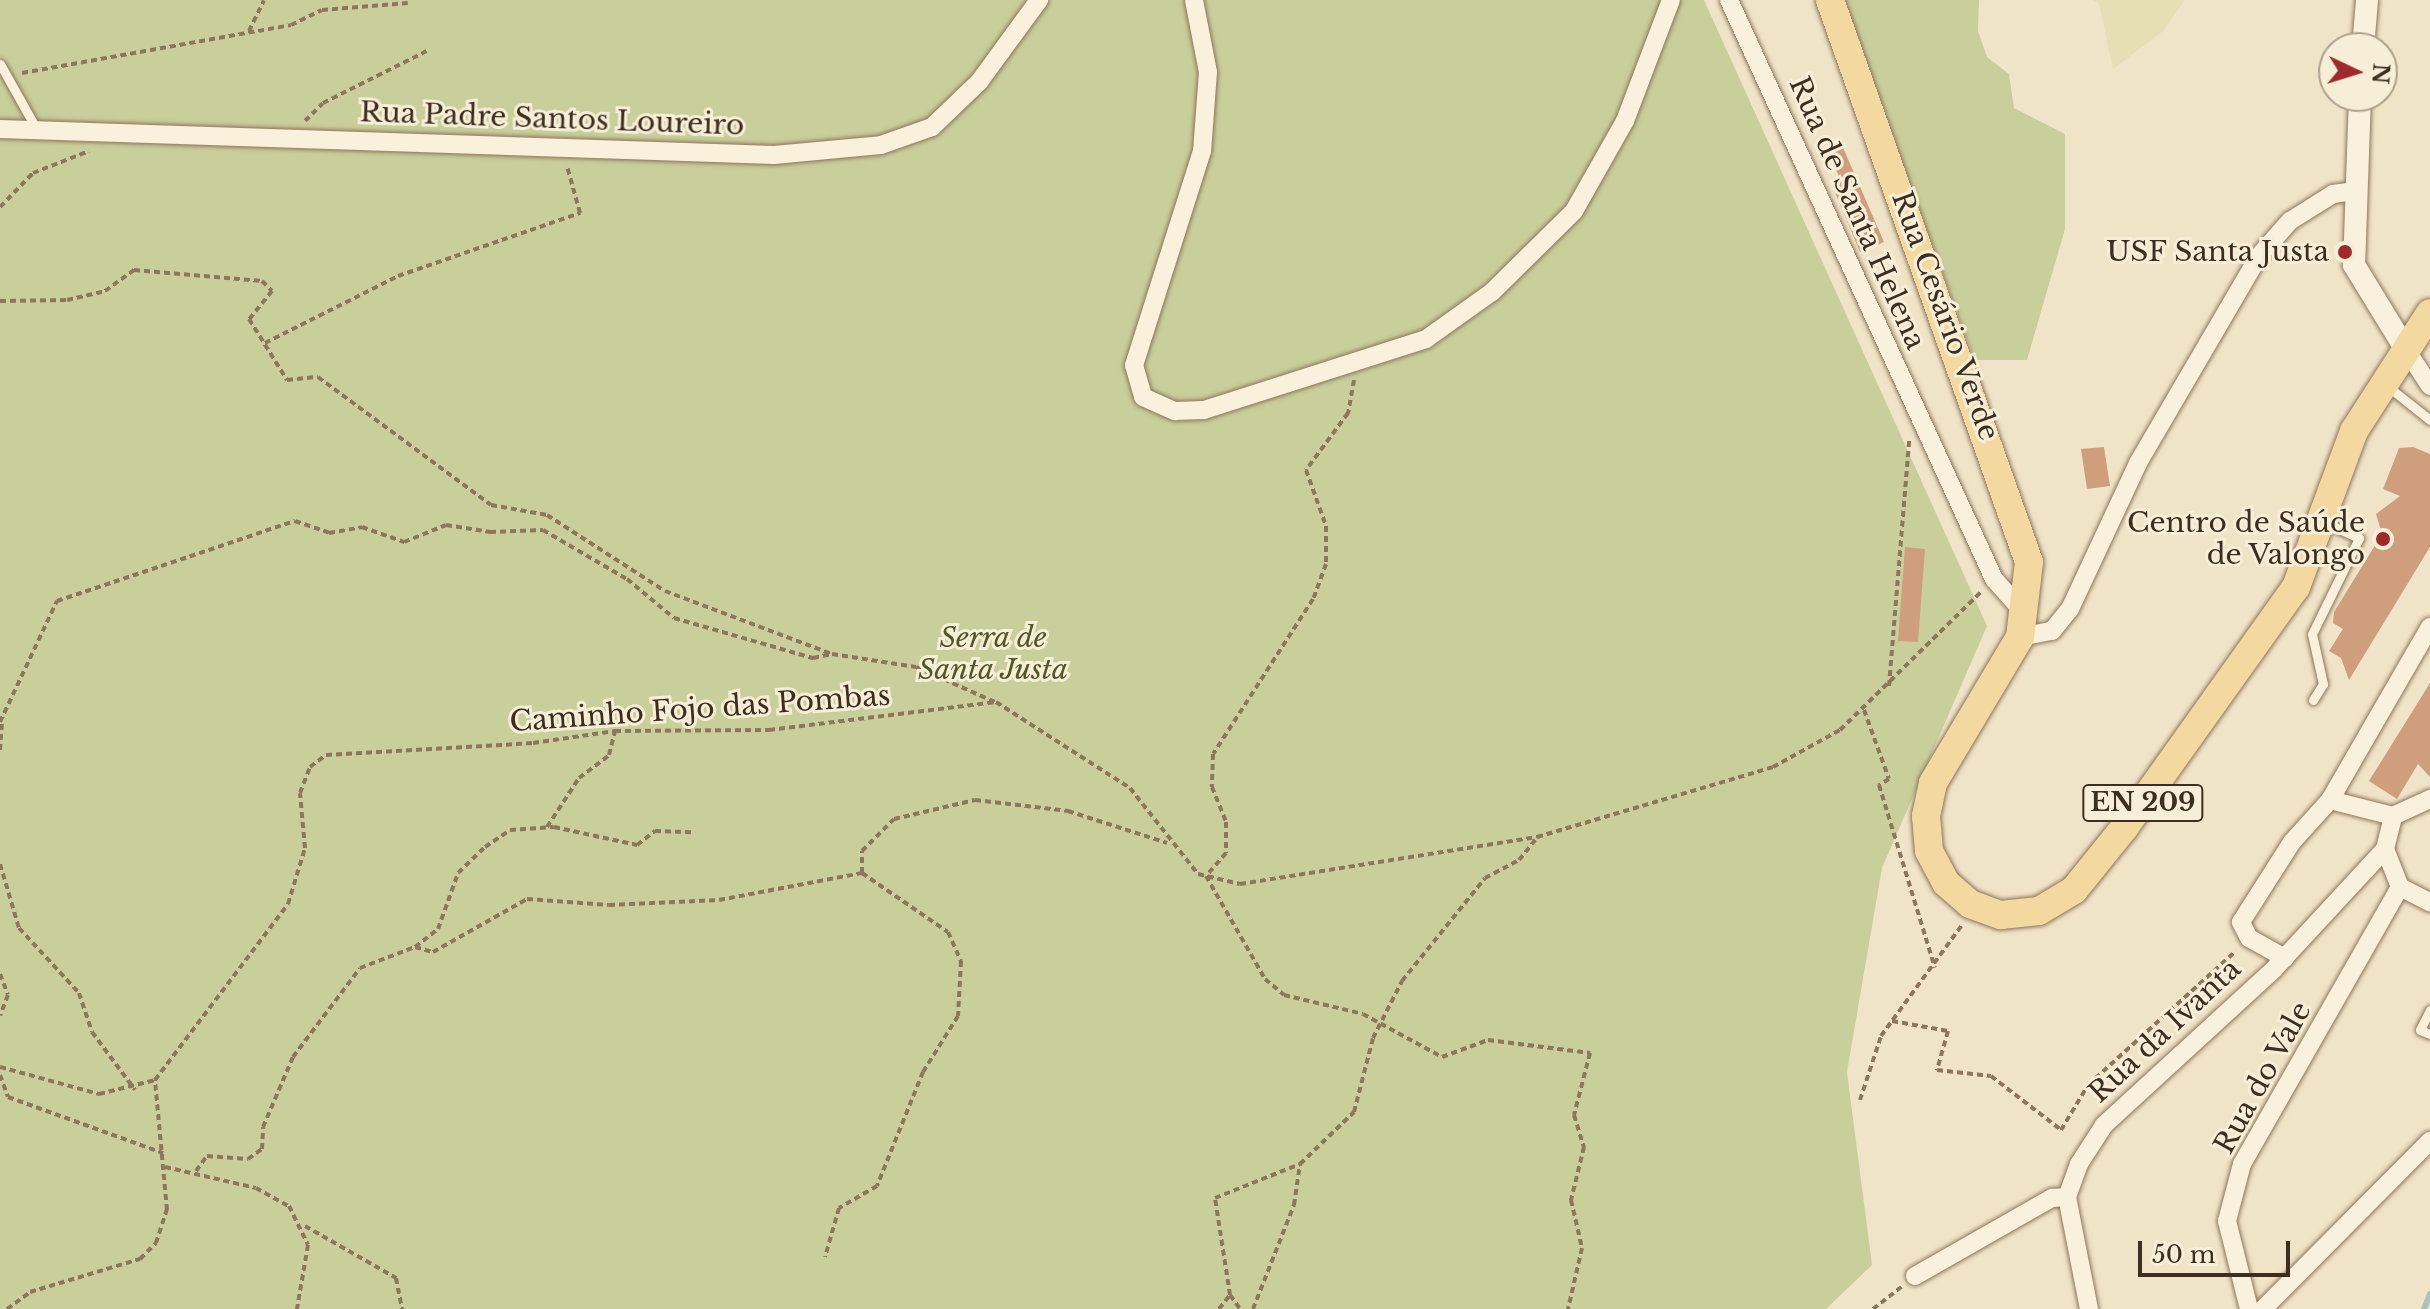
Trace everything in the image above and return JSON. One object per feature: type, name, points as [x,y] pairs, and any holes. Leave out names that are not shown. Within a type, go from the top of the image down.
[{"type":"main road","name":"Rua Cesário Verde","points":[[1830,0],[2020,521],[2029,562],[2023,626]]},
{"type":"main road","name":"EN 209","points":[[1970,904],[2001,915],[2039,911],[2074,890],[2271,625],[2325,523],[2354,431],[2403,345],[2430,313]]},
{"type":"main road","points":[[1970,904],[1946,883],[1929,851],[1926,816],[1933,783],[2023,626]]},
{"type":"street","name":"Rua Padre Santos Loureiro","points":[[0,129],[774,155],[881,145],[932,127],[979,82],[1039,0]]},
{"type":"street","points":[[1194,0],[1208,72],[1202,151],[1134,365],[1143,397],[1175,411],[1204,410],[1352,366],[1437,331],[1492,292],[1574,211],[1625,121],[1671,0]]},
{"type":"street","name":"Rua de Santa Helena","points":[[1729,0],[1994,579],[2023,626]]},
{"type":"street","points":[[2364,32],[2367,0]]},
{"type":"street","points":[[2359,112],[2354,191],[2354,265],[2430,386]]},
{"type":"street","points":[[2023,626],[2052,631],[2070,609],[2138,463],[2259,256],[2290,221],[2333,194],[2354,191]]},
{"type":"street","points":[[2279,964],[2249,938],[2241,922],[2263,885],[2330,800],[2430,627]]},
{"type":"street","points":[[2330,800],[2393,816],[2430,799]]},
{"type":"street","name":"Rua da Ivanta","points":[[2067,1197],[2104,1125],[2279,964],[2385,849],[2393,816]]},
{"type":"street","points":[[2385,849],[2400,887],[2430,902]]},
{"type":"street","name":"Rua do Vale","points":[[2249,1309],[2227,1221],[2242,1164],[2400,887]]},
{"type":"street","points":[[2263,1309],[2430,1141]]},
{"type":"street","points":[[1915,1276],[2052,1198],[2067,1197],[2089,1309]]},
{"type":"lane","points":[[0,64],[10,75],[37,130]]},
{"type":"lane","points":[[2380,381],[2430,420]]},
{"type":"lane","points":[[2313,700],[2323,684],[2312,634],[2359,538],[2325,523]]},
{"type":"lane","points":[[2430,1010],[2420,1030],[2430,1034]]},
{"type":"path","points":[[249,31],[264,0]]},
{"type":"path","points":[[10,75],[291,25],[322,10],[408,3]]},
{"type":"path","points":[[287,138],[323,103],[427,51]]},
{"type":"path","points":[[0,207],[33,173],[89,154],[90,132]]},
{"type":"path","points":[[265,343],[398,276],[580,213],[565,160]]},
{"type":"path","points":[[0,301],[105,291],[139,271],[262,281],[271,290],[252,322],[284,376],[322,381],[491,505],[547,515],[665,591],[832,654]]},
{"type":"path","points":[[1206,876],[1226,853],[1226,822],[1212,787],[1213,754],[1313,599],[1326,564],[1326,526],[1306,470],[1348,413],[1352,366]]},
{"type":"path","points":[[1889,686],[1898,525],[1914,406]]},
{"type":"path","points":[[0,750],[1,720],[57,601],[295,521],[329,533],[362,527],[404,542],[446,525],[543,530],[627,579],[674,618],[813,658],[832,654],[916,667],[996,702],[1130,788],[1169,844],[1206,876],[1265,979],[1284,995],[1381,1023],[1442,1057],[1488,1040],[1590,1053],[1574,1115],[1584,1147],[1571,1200],[1582,1248],[1568,1309]]},
{"type":"path","points":[[1206,876],[1240,884],[1537,837],[1773,767],[1864,708],[1994,579]]},
{"type":"path","name":"Caminho Fojo das Pombas","points":[[0,1067],[99,1094],[135,1090],[155,1080],[288,904],[305,848],[300,793],[310,767],[326,755],[533,743],[615,731],[769,730],[996,702]]},
{"type":"path","points":[[1864,708],[1889,779],[1879,785],[1935,968]]},
{"type":"path","points":[[547,827],[579,778],[609,755],[615,731]]},
{"type":"path","points":[[862,873],[862,851],[894,819],[975,800],[1068,811],[1141,840],[1169,844]]},
{"type":"path","points":[[196,1171],[207,1156],[248,1159],[262,1149],[263,1127],[293,1057],[360,968],[415,947],[438,929],[458,873],[485,847],[510,830],[547,827],[637,845],[655,831],[693,832]]},
{"type":"path","points":[[1240,1309],[1230,1295],[1215,1198],[1300,1164],[1354,1112],[1381,1023],[1430,940],[1485,878],[1519,860],[1537,837]]},
{"type":"path","points":[[0,864],[19,928],[79,993],[92,1032],[135,1090]]},
{"type":"path","points":[[415,947],[433,952],[527,899],[609,905],[719,900],[862,873],[948,932],[961,961],[958,1016],[923,1072],[877,1186],[839,1208],[825,1257]]},
{"type":"path","points":[[1860,1100],[1867,1065],[1892,1021],[1935,968],[1970,904]]},
{"type":"path","points":[[1892,1021],[1948,1031],[1937,1070],[1991,1076],[2061,1130],[2088,1085],[2146,1038],[2249,938]]},
{"type":"path","points":[[0,974],[8,995],[0,1016]]},
{"type":"path","points":[[0,1075],[8,1097]]},
{"type":"path","points":[[4,1308],[30,1292],[140,1259],[156,1243],[167,1210],[155,1080]]},
{"type":"path","points":[[0,1093],[147,1154],[164,1153]]},
{"type":"path","points":[[1253,1309],[1294,1205],[1300,1164]]},
{"type":"path","points":[[165,1167],[196,1171],[256,1188],[289,1206],[303,1225],[308,1245],[297,1309]]},
{"type":"path","points":[[303,1225],[396,1278],[402,1309]]},
{"type":"path","points":[[1873,1309],[1915,1276]]},
{"type":"path","points":[[1219,1309],[1230,1295]]},
{"type":"shaded area","points":[[2092,0],[2185,0],[2163,31],[2113,69],[2099,4]]},
{"type":"green space","name":"Serra de Santa Justa","points":[[0,0],[1704,0],[1987,626],[1882,868],[1847,1072],[1872,1265],[1826,1309],[0,1309]]},
{"type":"green space","points":[[1842,0],[1979,0],[1978,31],[1987,57],[2009,74],[2014,108],[2065,134],[2065,229],[2027,360],[1975,360]]},
{"type":"building","points":[[1841,143],[1884,242],[1860,252],[1832,185],[1841,181],[1827,149]]},
{"type":"building","points":[[2104,447],[2110,486],[2087,489],[2081,449]]},
{"type":"building","points":[[2413,447],[2430,454],[2430,547],[2349,680],[2341,658],[2329,651],[2343,629],[2333,623],[2334,612],[2382,534],[2376,514],[2400,496],[2383,489],[2399,448]]},
{"type":"building","points":[[1905,547],[1925,549],[1918,642],[1898,641]]},
{"type":"building","points":[[2430,683],[2430,777],[2418,764],[2397,799],[2369,781]]},
{"type":"waterway","points":[[2424,1309],[2430,1294]]},
{"type":"place","name":"USF Santa Justa","points":[[2345,252]]},
{"type":"place","name":"Centro de Saúde de Valongo","points":[[2383,539]]}]
